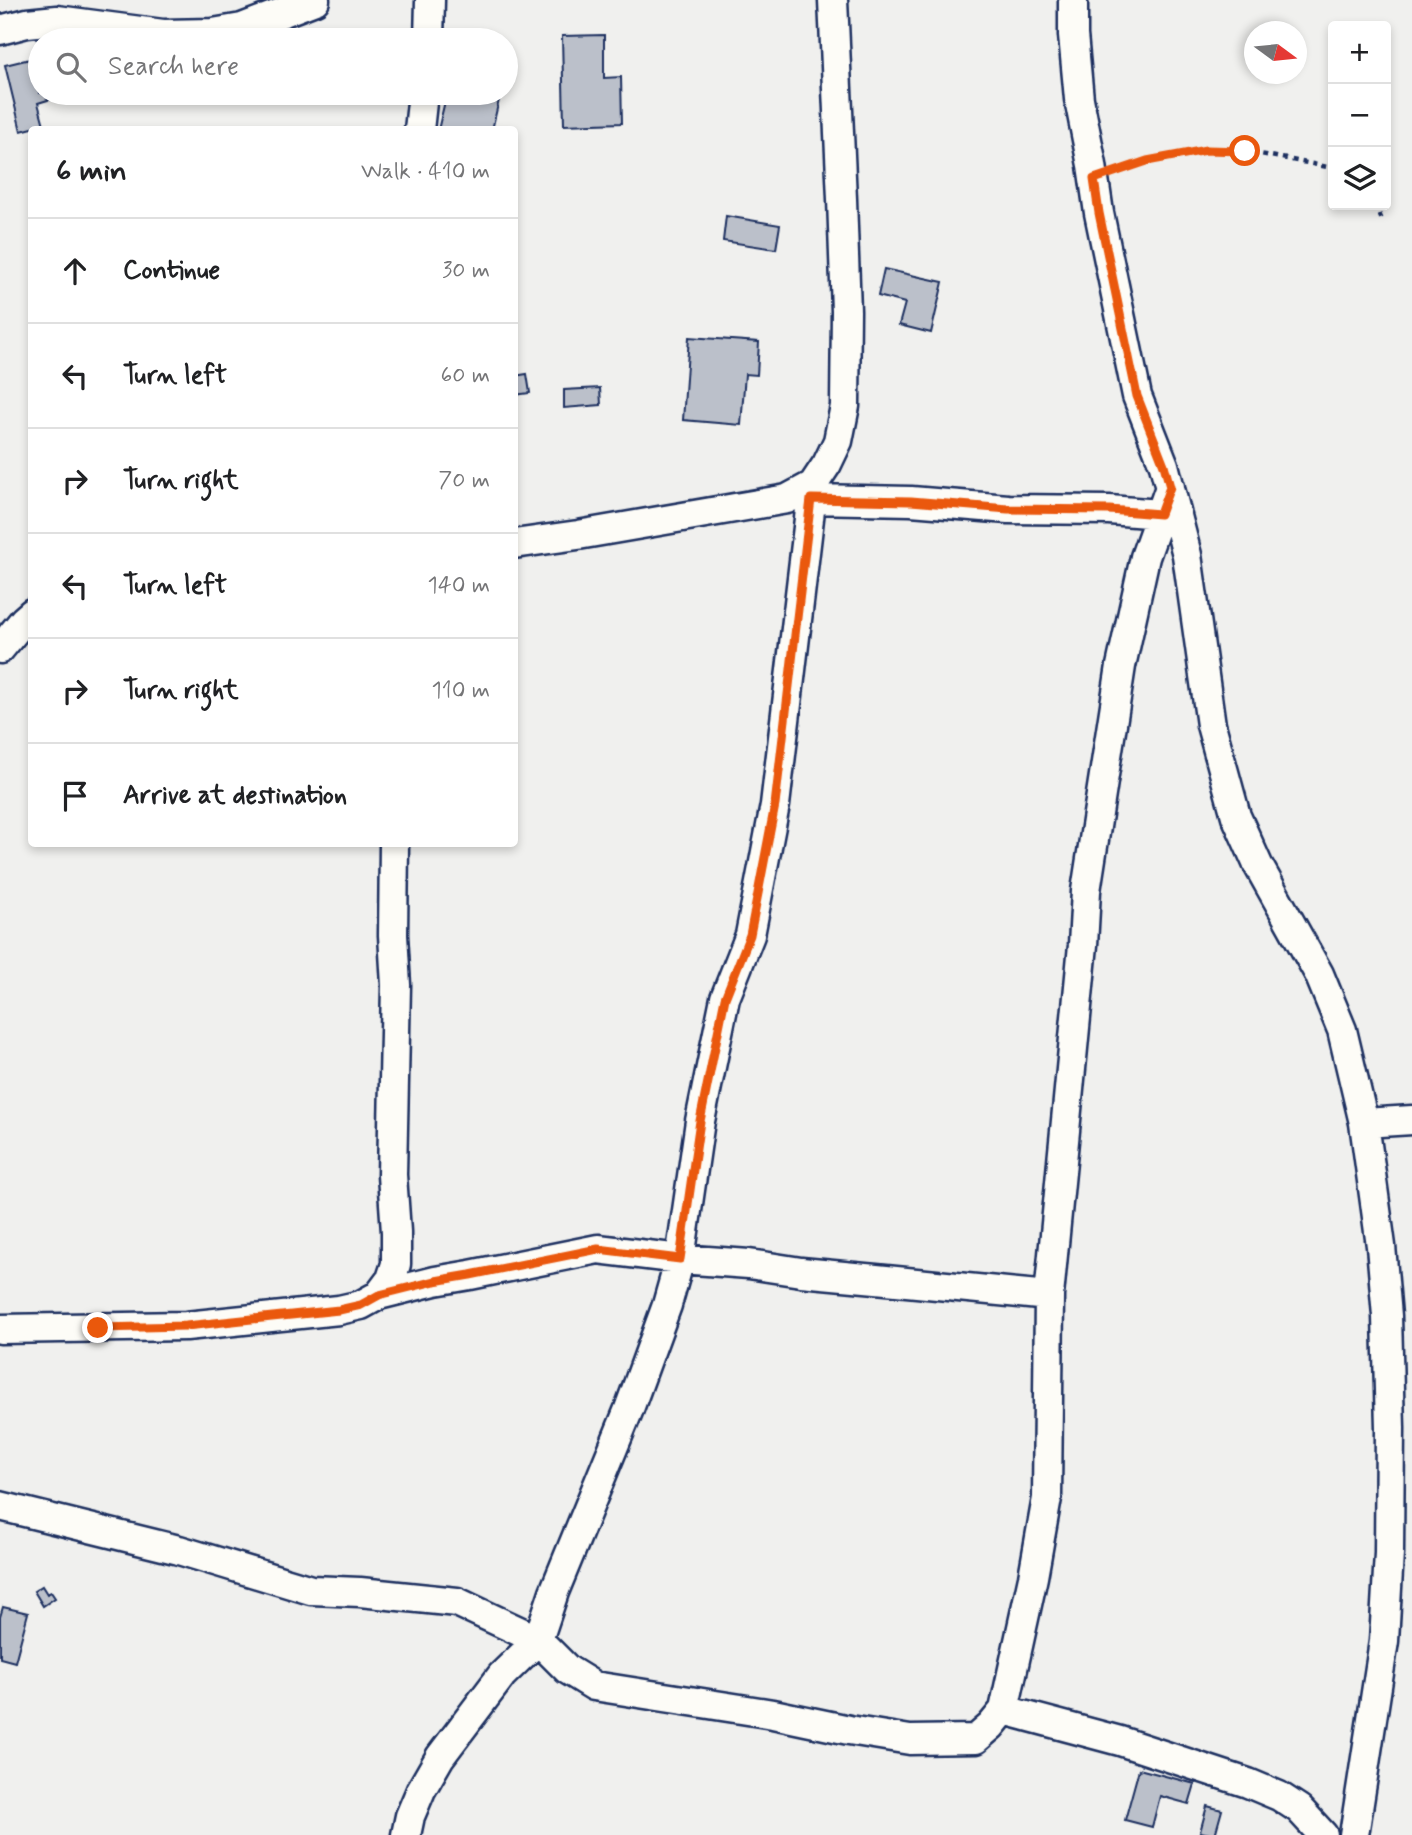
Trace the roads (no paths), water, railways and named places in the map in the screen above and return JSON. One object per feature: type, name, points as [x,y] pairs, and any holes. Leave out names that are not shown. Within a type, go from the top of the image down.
[{"type":"street","points":[[242,28],[315,0]]},
{"type":"street","points":[[429,28],[430,0]]},
{"type":"street","points":[[406,1835],[410,1816],[421,1790],[440,1757],[502,1675],[538,1640],[554,1592],[629,1409],[667,1305],[680,1259],[700,1121],[725,998],[750,935],[775,805],[812,492],[838,441],[845,406],[846,311],[832,0]]},
{"type":"street","points":[[1073,0],[1073,35],[1079,99],[1099,213],[1134,385],[1164,465],[1187,555],[1210,725],[1236,816],[1258,865],[1319,974],[1342,1030],[1364,1123],[1381,1246],[1387,1316],[1390,1428],[1384,1641],[1354,1835]]},
{"type":"street","points":[[0,30],[27,23],[57,20],[118,28]]},
{"type":"street","points":[[419,126],[422,105]]},
{"type":"street","points":[[0,1506],[179,1550],[312,1590],[457,1602],[538,1640],[568,1670],[594,1686],[773,1714],[910,1740],[976,1739],[991,1727],[1004,1710],[1047,1497],[1049,1296],[1086,891],[1121,666],[1145,557],[1170,487]]},
{"type":"street","points":[[518,543],[787,499],[812,492],[1008,509],[1109,510],[1160,514]]},
{"type":"street","points":[[0,649],[28,616]]},
{"type":"street","points":[[379,1295],[391,1279],[396,1264],[392,1175],[396,985],[393,935],[394,847]]},
{"type":"street","points":[[1364,1123],[1412,1120]]},
{"type":"street","points":[[0,1329],[186,1326],[339,1310],[361,1305],[379,1295],[435,1281],[598,1249],[1049,1296]]},
{"type":"street","points":[[1004,1710],[1121,1741],[1248,1783],[1279,1796],[1298,1809],[1323,1835]]}]
